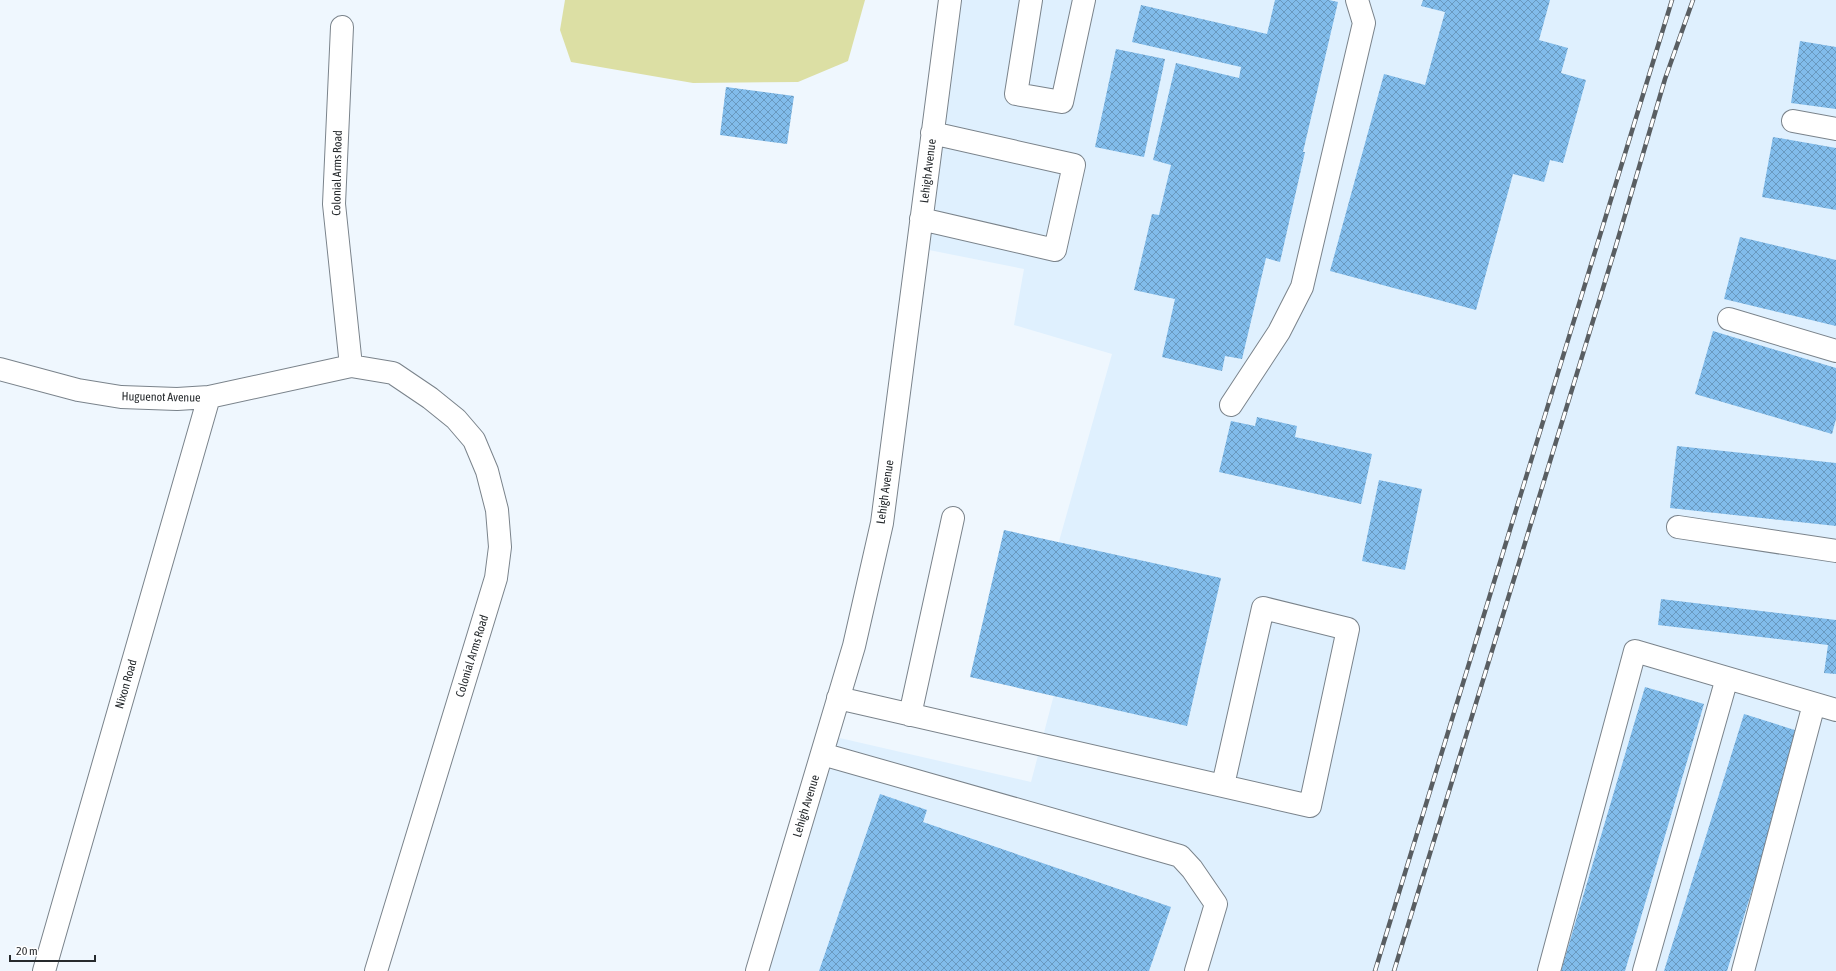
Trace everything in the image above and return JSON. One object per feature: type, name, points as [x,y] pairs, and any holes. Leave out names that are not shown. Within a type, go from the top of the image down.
[{"type":"street","name":"Lehigh Avenue","points":[[757,971],[854,646],[882,523],[950,0]]},
{"type":"street","points":[[1032,0],[1016,94],[1062,102],[1084,0]]},
{"type":"street","points":[[1231,405],[1279,332],[1302,287],[1364,24],[1359,1]]},
{"type":"street","name":"Colonial Arms Road","points":[[342,27],[334,204],[351,366]]},
{"type":"street","points":[[1793,121],[1836,130]]},
{"type":"street","points":[[921,219],[1055,250],[1074,165],[932,132]]},
{"type":"street","points":[[1728,319],[1836,351]]},
{"type":"street","name":"Huguenot Avenue","points":[[0,369],[78,390],[121,397],[177,399],[209,397],[351,366],[393,373]]},
{"type":"street","name":"Colonial Arms Road","points":[[376,971],[496,578],[500,547],[497,510],[487,471],[474,440],[451,415],[430,398],[393,373]]},
{"type":"street","name":"Nixon Road","points":[[44,971],[209,397]]},
{"type":"street","points":[[910,714],[953,518]]},
{"type":"street","points":[[1678,527],[1836,551]]},
{"type":"street","points":[[838,698],[1224,785],[1310,806],[1348,628],[1263,608],[1224,785]]},
{"type":"street","points":[[1549,971],[1635,652],[1836,710]]},
{"type":"street","points":[[1644,971],[1727,678]]},
{"type":"street","points":[[1744,971],[1814,704]]},
{"type":"street","points":[[822,754],[1180,856],[1192,868],[1216,904],[1196,971]]},
{"type":"shaded area","points":[[944,0],[1836,0],[1836,971],[746,971],[818,733],[1031,782],[1061,668],[1026,658],[1112,354],[1014,325],[1024,269],[909,246]]},
{"type":"green space","points":[[565,0],[865,0],[848,61],[798,82],[693,83],[571,62],[560,30]]},
{"type":"building","points":[[1275,0],[1329,0],[1338,2],[1303,152],[1305,152],[1280,262],[1266,258],[1242,359],[1225,356],[1222,371],[1162,357],[1175,299],[1134,290],[1152,214],[1159,215],[1171,165],[1153,160],[1176,63],[1239,78],[1241,67],[1132,42],[1141,5],[1267,34]]},
{"type":"building","points":[[1423,0],[1550,0],[1539,40],[1568,48],[1561,73],[1586,80],[1563,163],[1550,160],[1544,182],[1513,174],[1476,310],[1330,271],[1384,74],[1425,85],[1445,12],[1421,6]]},
{"type":"building","points":[[1800,41],[1836,47],[1836,109],[1791,103]]},
{"type":"building","points":[[1116,49],[1165,59],[1144,157],[1095,147]]},
{"type":"building","points":[[726,87],[794,96],[787,144],[720,135]]},
{"type":"building","points":[[1773,137],[1836,148],[1836,210],[1762,197]]},
{"type":"building","points":[[1740,237],[1836,260],[1836,326],[1724,299]]},
{"type":"building","points":[[1713,331],[1836,368],[1836,419],[1832,434],[1695,394]]},
{"type":"building","points":[[1257,417],[1297,426],[1295,437],[1372,454],[1361,504],[1219,472],[1231,421],[1255,426]]},
{"type":"building","points":[[1677,446],[1836,463],[1836,526],[1670,508]]},
{"type":"building","points":[[1379,480],[1422,489],[1405,570],[1362,561]]},
{"type":"building","points":[[1004,530],[1221,578],[1187,726],[970,677]]},
{"type":"building","points":[[1661,599],[1836,620],[1836,674],[1824,673],[1828,645],[1658,625]]},
{"type":"building","points":[[1645,687],[1704,704],[1625,971],[1561,971]]},
{"type":"building","points":[[1744,714],[1801,732],[1727,971],[1664,971]]},
{"type":"building","points":[[880,794],[927,810],[923,822],[1171,907],[1149,971],[819,971]]},
{"type":"railway","points":[[1375,971],[1672,0]]},
{"type":"railway","points":[[1394,971],[1615,249],[1665,79],[1693,0]]}]
